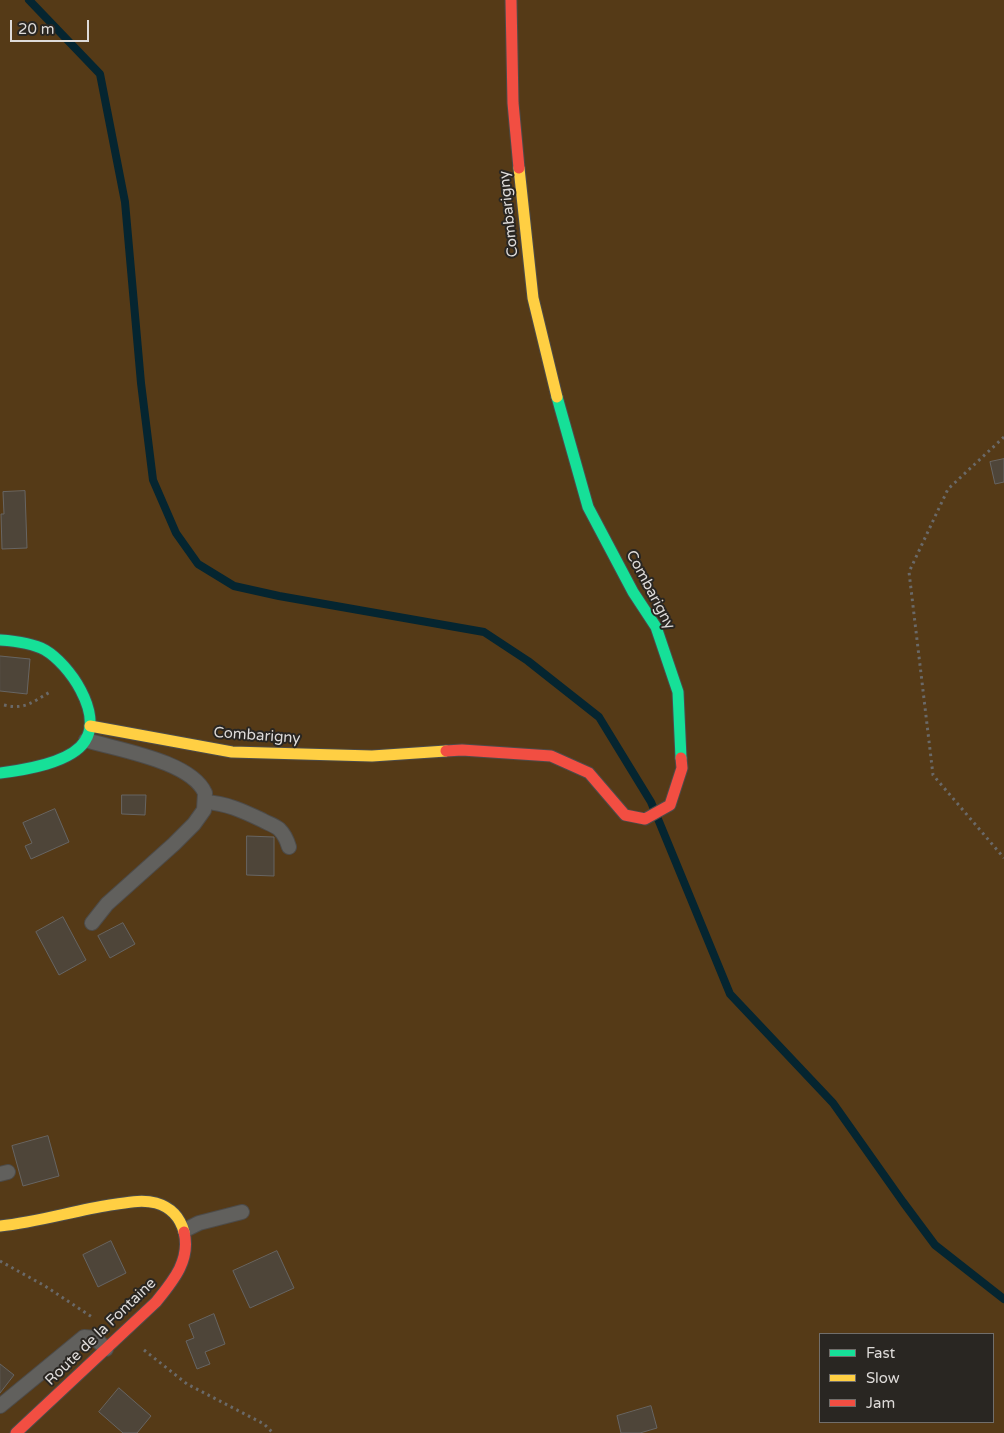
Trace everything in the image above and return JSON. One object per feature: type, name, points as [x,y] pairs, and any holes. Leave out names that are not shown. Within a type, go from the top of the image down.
[{"type":"street","name":"Combarigny","points":[[90,726],[232,752],[372,756],[462,750],[551,756],[590,774],[625,814],[646,820],[670,805],[682,768],[678,692],[656,627],[633,592],[588,507],[558,402],[534,298],[524,224],[513,103],[510,0]]},
{"type":"street","points":[[0,640],[23,643],[44,649],[62,663],[86,701],[90,726],[86,740],[75,750],[51,762],[0,773]]},
{"type":"street","points":[[0,1226],[90,1208],[150,1202],[173,1211],[185,1230]]},
{"type":"street","name":"Route de la Fontaine","points":[[16,1433],[50,1404],[106,1348],[148,1311],[173,1281],[185,1255],[187,1241],[185,1230]]},
{"type":"lane","points":[[86,740],[169,764],[193,778],[205,793],[204,810],[194,824],[107,904],[92,923]]},
{"type":"lane","points":[[205,802],[233,807],[273,826],[280,830],[289,847]]},
{"type":"lane","points":[[185,1230],[199,1223],[242,1212]]},
{"type":"lane","points":[[0,1406],[84,1337],[95,1338],[106,1348]]},
{"type":"path","points":[[1004,437],[948,488],[909,572],[933,775],[1004,858]]},
{"type":"path","points":[[4,705],[15,707],[30,704],[73,678]]},
{"type":"shaded area","points":[[0,0],[1004,0],[1004,1433],[0,1433]]},
{"type":"building","points":[[1004,459],[1004,482],[995,484],[990,462]]},
{"type":"building","points":[[25,491],[27,548],[2,549],[1,514],[4,514],[3,492]]},
{"type":"building","points":[[0,656],[30,659],[27,694],[0,691]]},
{"type":"building","points":[[122,795],[146,795],[145,815],[122,814]]},
{"type":"building","points":[[55,809],[69,842],[31,859],[25,846],[32,843],[23,823]]},
{"type":"building","points":[[247,836],[274,837],[274,876],[247,875]]},
{"type":"building","points":[[63,917],[86,960],[59,975],[36,932]]},
{"type":"building","points":[[123,923],[135,944],[110,958],[98,936]]},
{"type":"building","points":[[48,1136],[59,1176],[23,1186],[12,1146]]},
{"type":"building","points":[[111,1241],[126,1273],[98,1287],[83,1255]]},
{"type":"building","points":[[277,1251],[294,1288],[250,1308],[233,1271]]},
{"type":"building","points":[[214,1314],[225,1344],[205,1352],[210,1364],[197,1369],[186,1341],[194,1338],[189,1325]]},
{"type":"building","points":[[0,1364],[14,1375],[0,1393]]},
{"type":"building","points":[[119,1388],[151,1416],[137,1433],[123,1433],[99,1412]]},
{"type":"building","points":[[651,1406],[657,1428],[640,1433],[621,1433],[617,1416]]},
{"type":"waterway","points":[[29,0],[100,74],[125,202],[141,383],[153,480],[176,533],[198,564],[234,586],[279,596],[484,632],[528,661],[599,717],[651,802],[730,994],[833,1103],[935,1245],[1004,1299]]},
{"type":"traffic: fast","points":[[557,397],[588,507],[633,592],[656,627],[678,692],[681,758]]},
{"type":"traffic: fast","points":[[0,640],[35,646],[45,650],[54,657],[64,666],[81,690],[90,717],[89,730],[85,741],[69,755],[46,764],[0,773]]},
{"type":"traffic: slow","points":[[519,168],[533,298],[557,397]]},
{"type":"traffic: slow","points":[[90,726],[232,752],[372,756],[446,751]]},
{"type":"traffic: slow","points":[[0,1226],[110,1205],[145,1201],[156,1203],[170,1210],[177,1217],[184,1232]]},
{"type":"traffic: jam","points":[[511,0],[513,103],[519,168]]},
{"type":"traffic: jam","points":[[446,751],[462,750],[551,756],[589,773],[625,815],[645,819],[670,805],[682,768],[681,758]]},
{"type":"traffic: jam","points":[[16,1433],[156,1302],[169,1286],[183,1261],[186,1242],[184,1232]]}]
